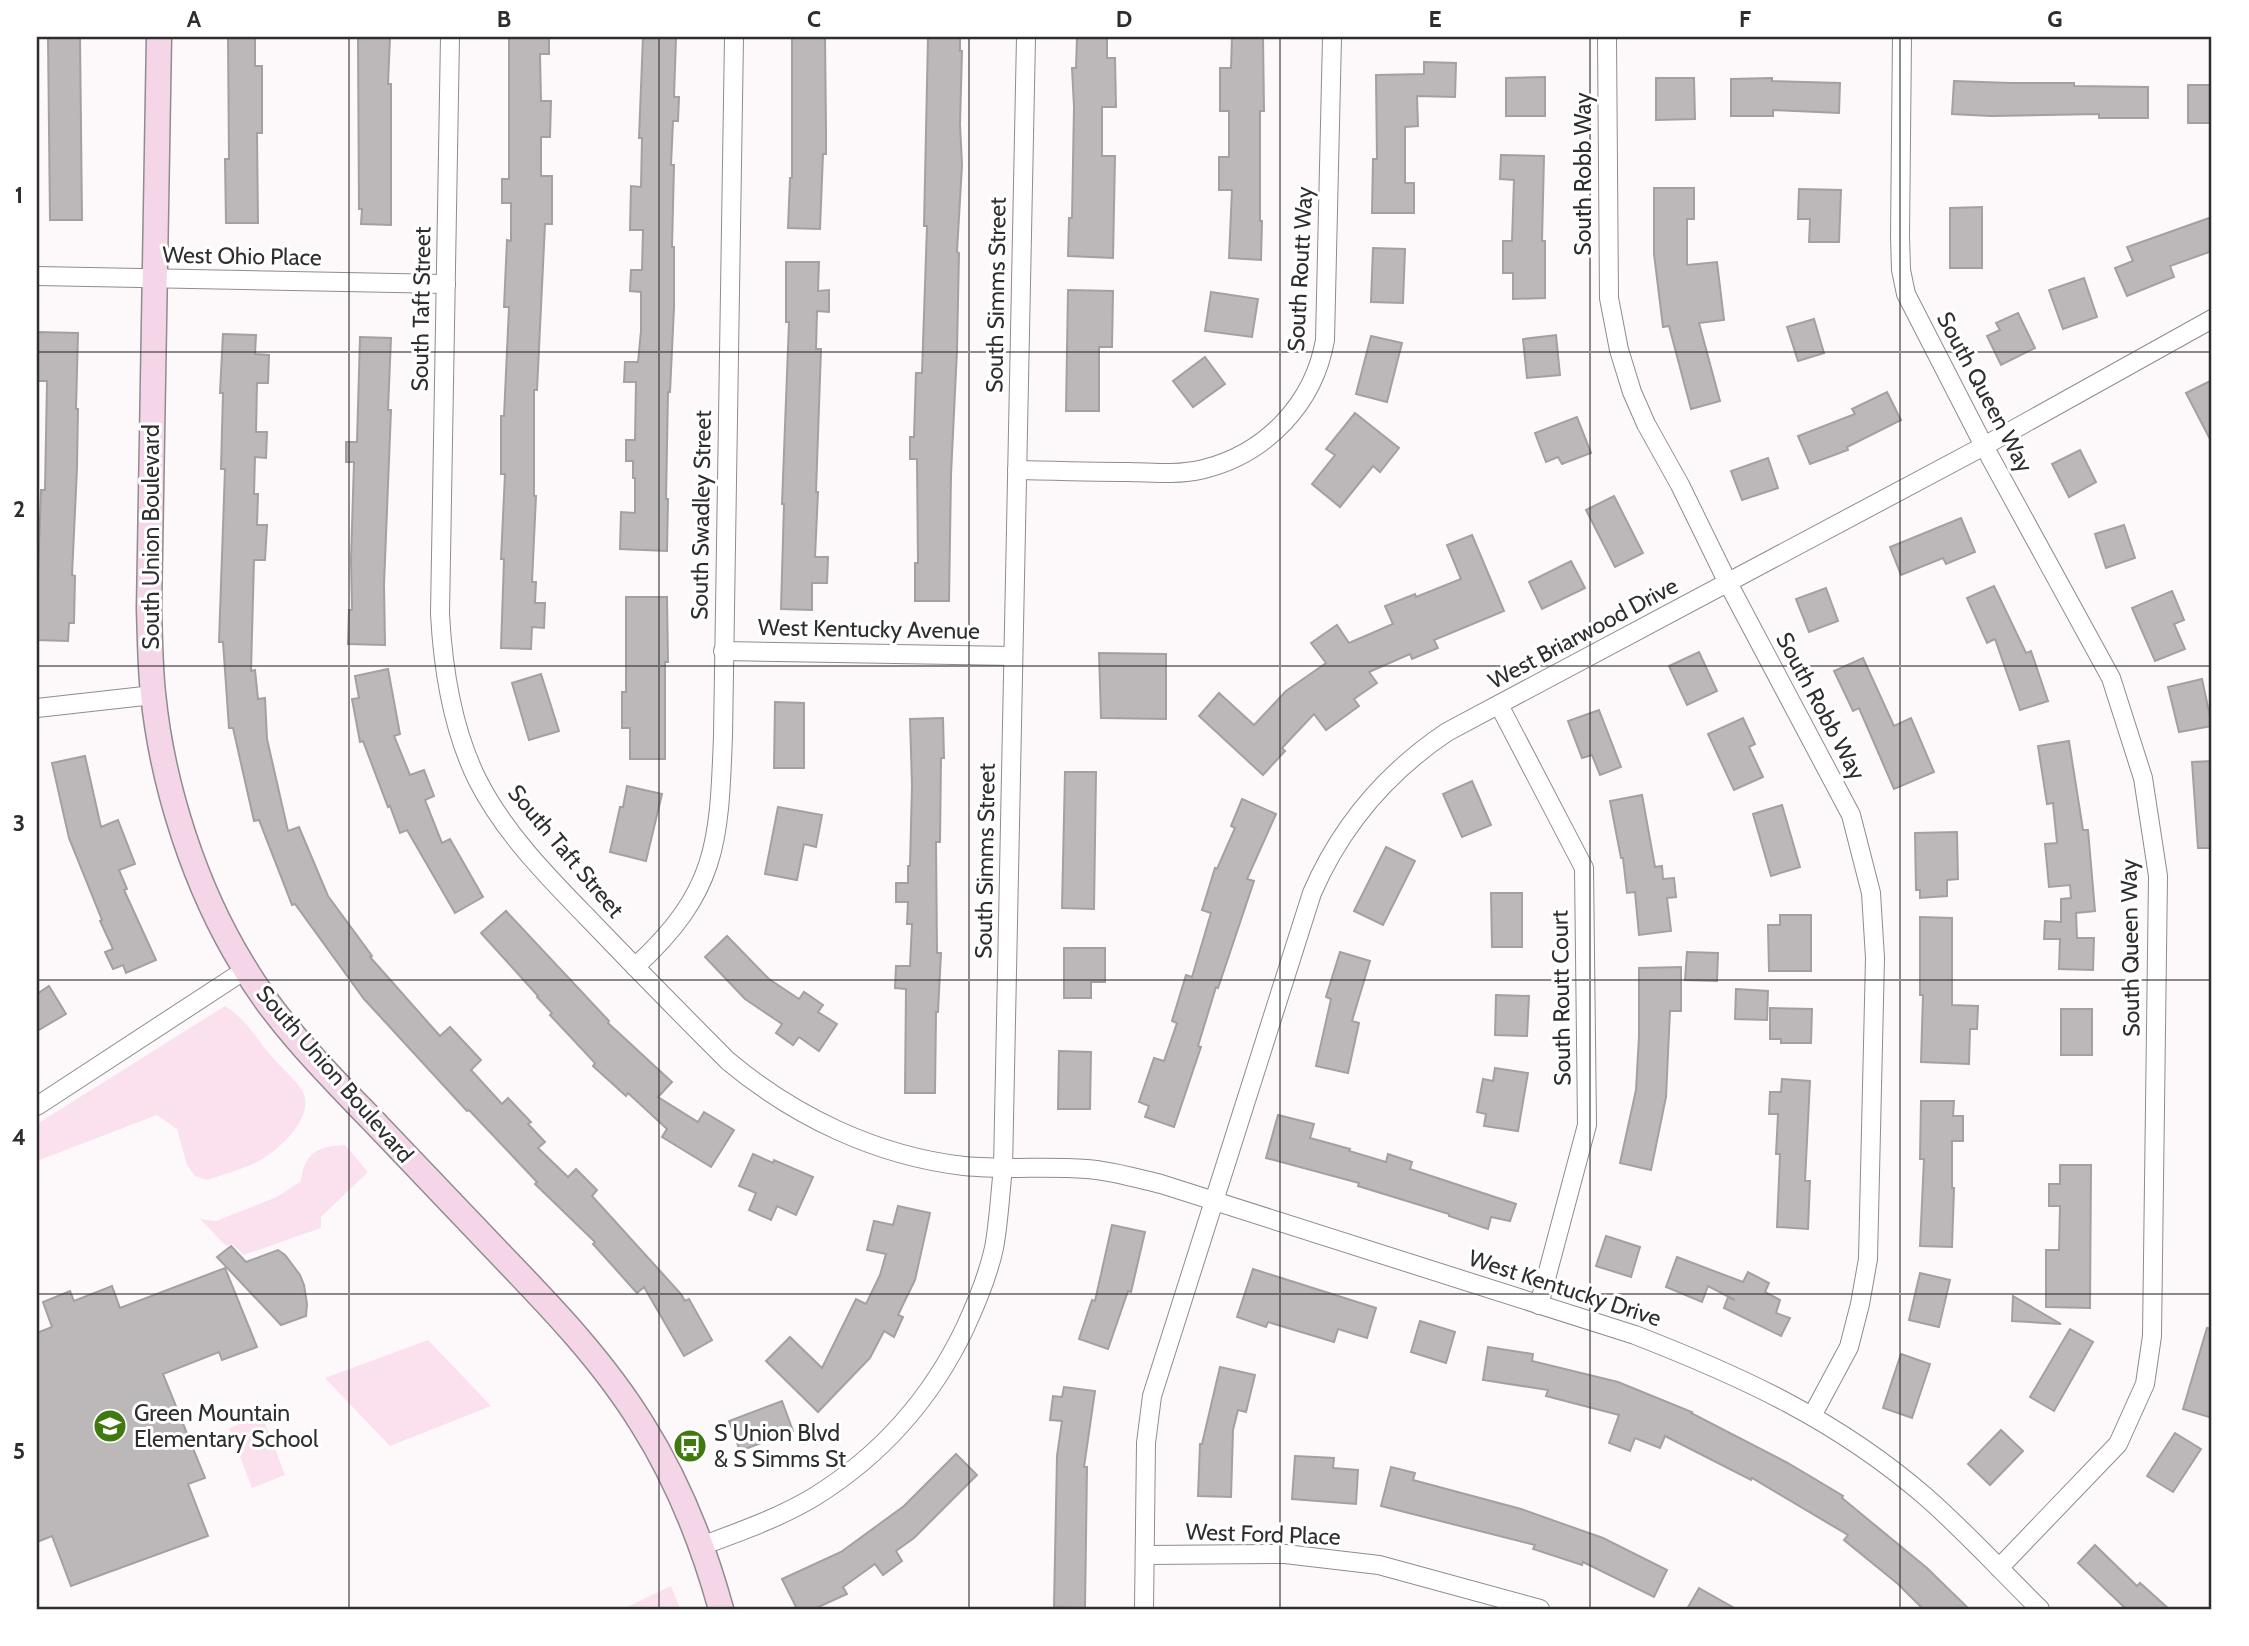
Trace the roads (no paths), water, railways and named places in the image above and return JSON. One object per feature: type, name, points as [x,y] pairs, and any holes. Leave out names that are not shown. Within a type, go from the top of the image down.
[{"type":"main road","name":"South Union Boulevard","points":[[159,37],[149,609],[153,695],[168,776],[190,855],[211,909],[245,970],[295,1035],[345,1092],[546,1302],[603,1369],[636,1415],[658,1452],[692,1521],[721,1609]]},
{"type":"street","name":"South Taft Street","points":[[450,37],[440,614],[443,658],[451,703],[458,730],[477,779],[512,833],[554,883],[728,1061],[760,1087],[818,1121],[888,1150],[965,1166],[1003,1168]]},
{"type":"street","name":"South Swadley Street","points":[[635,967],[680,920],[705,876],[713,852],[721,800],[734,37]]},
{"type":"street","name":"South Simms Street","points":[[701,1546],[788,1511],[815,1496],[873,1453],[896,1431],[935,1383],[956,1346],[986,1279],[995,1239],[1003,1168],[1026,37]]},
{"type":"street","name":"South Routt Way","points":[[1017,470],[1164,473],[1204,469],[1255,448],[1281,427],[1301,402],[1318,368],[1325,340],[1332,37]]},
{"type":"street","name":"South Robb Way","points":[[1607,37],[1609,298],[1619,351],[1646,424],[1851,815],[1871,893],[1875,958],[1868,1259],[1849,1347],[1812,1416]]},
{"type":"street","name":"South Queen Way","points":[[1902,37],[1901,270],[1906,295],[1984,446],[2111,678],[2143,778],[2158,876],[2152,1336],[2145,1384],[2118,1444],[1999,1568]]},
{"type":"street","name":"West Ohio Place","points":[[37,276],[446,285]]},
{"type":"street","name":"West Briarwood Drive","points":[[1144,1609],[1146,1443],[1152,1396],[1312,893],[1334,848],[1365,805],[1400,767],[1447,732],[1984,446],[2212,319]]},
{"type":"street","name":"West Kentucky Avenue","points":[[723,651],[1013,656]]},
{"type":"street","points":[[37,708],[153,695]]},
{"type":"street","name":"South Routt Court","points":[[1499,705],[1584,868],[1587,1125],[1539,1305]]},
{"type":"street","points":[[37,1106],[245,970]]},
{"type":"street","name":"West Kentucky Drive","points":[[1003,1168],[1111,1172],[1161,1184],[1635,1335],[1740,1377],[1851,1439],[1927,1498],[2040,1609]]},
{"type":"street","name":"West Ford Place","points":[[1145,1555],[1285,1555],[1379,1565],[1541,1609]]},
{"type":"place","name":"Green Mountain Elementary School","points":[[110,1426]]},
{"type":"place","name":"S Union Blvd & S Simms St","points":[[690,1446]]}]
